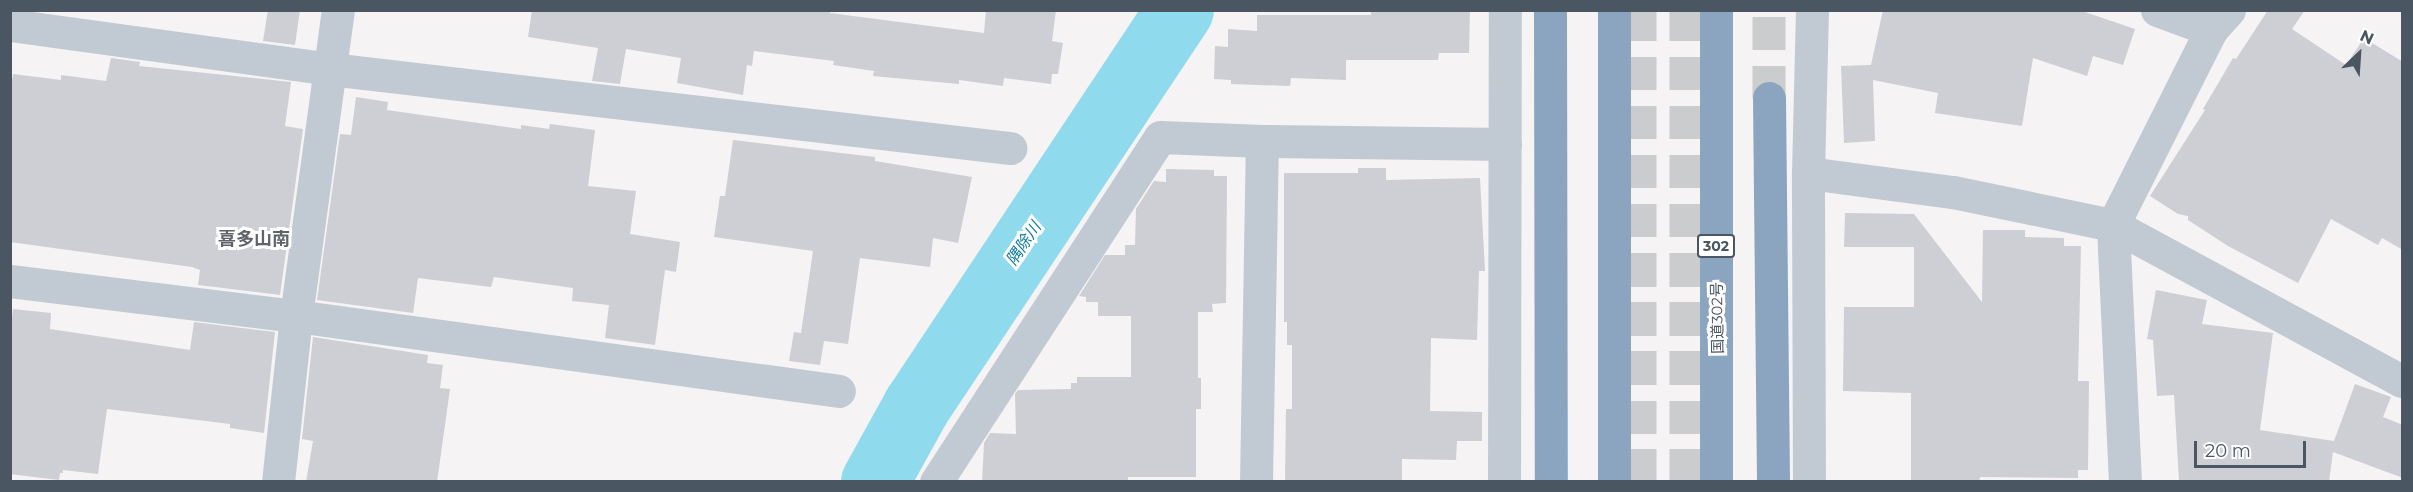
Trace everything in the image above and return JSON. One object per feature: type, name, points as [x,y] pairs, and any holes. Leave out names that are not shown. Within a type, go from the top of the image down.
[{"type":"highway","points":[[1550,10],[1551,482]]},
{"type":"highway","points":[[1614,10],[1614,482]]},
{"type":"highway","name":"国道302号","points":[[1716,10],[1716,482]]},
{"type":"highway","points":[[1769,98],[1773,482]]},
{"type":"street","points":[[278,482],[296,316],[338,10]]},
{"type":"street","points":[[1504,482],[1505,10]]},
{"type":"street","points":[[1809,482],[1808,173],[1812,10]]},
{"type":"street","points":[[2125,482],[2113,225],[2220,20],[2157,10]]},
{"type":"street","points":[[10,25],[330,69],[1010,148]]},
{"type":"street","points":[[936,482],[1160,137],[1262,141],[1505,144]]},
{"type":"street","points":[[1256,482],[1262,141]]},
{"type":"street","points":[[1808,173],[1953,192],[2113,225],[2403,381]]},
{"type":"street","points":[[10,281],[296,316],[839,391]]},
{"type":"building","points":[[268,10],[300,10],[295,45],[263,41]]},
{"type":"building","points":[[532,10],[830,10],[830,13],[984,33],[986,10],[1056,10],[1052,41],[1063,43],[1058,74],[1052,74],[1051,84],[1004,78],[1003,86],[959,80],[959,84],[873,76],[874,71],[833,65],[834,61],[754,51],[752,66],[747,65],[743,95],[677,83],[681,58],[626,49],[620,84],[592,81],[598,48],[528,37]]},
{"type":"building","points":[[1371,10],[1470,10],[1469,53],[1439,53],[1438,60],[1346,60],[1346,80],[1291,78],[1290,86],[1231,84],[1231,80],[1214,79],[1215,46],[1228,47],[1228,29],[1257,31],[1257,15],[1371,15]]},
{"type":"building","points":[[1883,10],[2079,10],[2135,29],[2123,65],[2093,56],[2087,76],[2033,58],[2022,126],[1935,113],[1938,93],[1873,80],[1875,141],[1844,143],[1841,66],[1871,65]]},
{"type":"building","points":[[2268,10],[2305,10],[2292,29],[2346,65],[2364,38],[2403,62],[2403,250],[2382,238],[2378,245],[2331,219],[2298,283],[2228,246],[2188,220],[2188,216],[2178,214],[2150,196],[2205,110],[2203,109],[2233,58],[2236,59]]},
{"type":"building","points":[[111,58],[140,62],[139,66],[291,82],[285,126],[303,129],[280,295],[198,285],[200,270],[192,267],[10,242],[10,94],[13,74],[61,80],[61,75],[106,81]]},
{"type":"building","points":[[356,97],[388,102],[387,110],[521,129],[521,125],[549,129],[550,124],[595,130],[588,186],[636,191],[630,234],[680,242],[676,272],[665,270],[655,345],[605,338],[609,305],[572,301],[573,288],[494,277],[491,287],[418,278],[413,313],[317,300],[340,134],[351,135]]},
{"type":"building","points":[[733,140],[875,157],[875,161],[972,177],[958,243],[933,238],[930,267],[860,258],[848,344],[824,341],[820,365],[789,361],[794,332],[801,333],[813,251],[714,237],[720,196],[725,196]]},
{"type":"building","points":[[1358,168],[1386,168],[1386,180],[1480,178],[1485,271],[1479,271],[1477,340],[1431,338],[1430,411],[1482,412],[1482,441],[1457,441],[1456,460],[1402,459],[1402,482],[1285,482],[1286,409],[1292,409],[1292,345],[1287,345],[1287,322],[1284,322],[1284,173],[1358,173]]},
{"type":"building","points":[[1166,169],[1214,170],[1214,176],[1227,176],[1226,303],[1212,304],[1213,312],[1198,312],[1198,378],[1201,378],[1201,409],[1196,409],[1196,477],[1128,477],[1128,482],[982,482],[984,443],[990,433],[1016,434],[1015,394],[1018,390],[1071,389],[1071,383],[1077,383],[1077,377],[1131,377],[1131,316],[1098,316],[1098,302],[1086,302],[1086,297],[1079,296],[1105,255],[1125,255],[1125,245],[1135,245],[1136,209],[1154,181],[1166,182]]},
{"type":"building","points":[[1845,213],[1914,214],[1982,302],[1983,230],[2025,230],[2025,237],[2064,238],[2064,246],[2081,246],[2078,381],[2089,381],[2088,470],[2078,470],[2078,478],[1980,477],[1979,482],[1911,482],[1911,393],[1843,391],[1844,307],[1914,307],[1914,247],[1844,247]]},
{"type":"building","points":[[2156,290],[2207,300],[2202,324],[2273,333],[2260,430],[2334,441],[2355,384],[2391,397],[2383,417],[2403,425],[2403,478],[2333,452],[2329,482],[2179,481],[2174,395],[2157,396],[2153,340],[2147,339]]},
{"type":"building","points":[[13,309],[51,313],[50,329],[190,350],[194,322],[275,332],[264,433],[230,428],[230,424],[107,409],[98,474],[63,470],[59,480],[10,474],[10,334]]},
{"type":"building","points":[[313,337],[428,355],[427,363],[443,365],[440,388],[450,389],[437,482],[306,482],[313,441],[302,439]]},
{"type":"waterway","name":"隅除川","points":[[875,482],[917,406],[1180,10]]},
{"type":"tunnel","points":[[1640,10],[1640,482]]},
{"type":"tunnel","points":[[1686,10],[1686,482]]},
{"type":"tunnel","points":[[1769,10],[1769,98]]},
{"type":"district","name":"喜多山南","points":[[254,239]]}]
